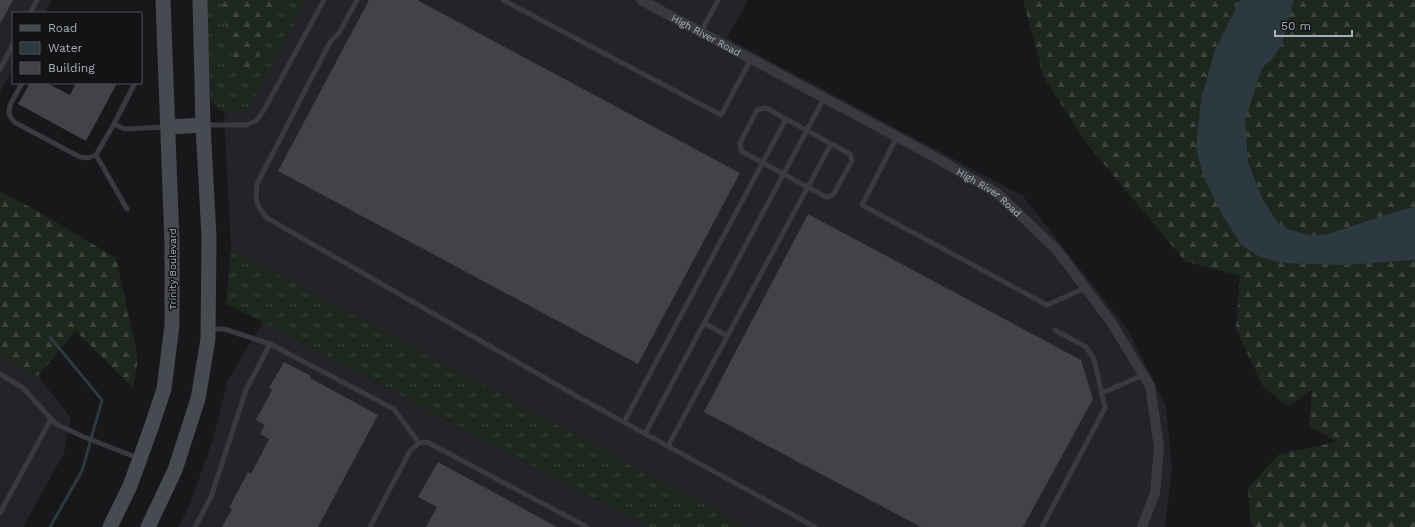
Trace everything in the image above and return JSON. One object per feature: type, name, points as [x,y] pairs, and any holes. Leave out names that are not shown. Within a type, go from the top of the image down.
[{"type":"main road","name":"Trinity Boulevard","points":[[110,527],[130,486],[164,389],[172,326],[172,243],[169,127],[163,0]]},
{"type":"main road","points":[[148,527],[175,470],[198,399],[208,339],[209,237],[203,125],[200,0]]},
{"type":"main road","points":[[169,127],[203,125]]},
{"type":"street","name":"High River Road","points":[[641,0],[655,3],[701,32],[897,137],[997,193],[1056,249],[1111,322],[1150,386],[1160,447],[1155,493],[1142,527]]},
{"type":"lane","points":[[31,12],[37,0]]},
{"type":"lane","points":[[203,125],[246,125],[256,121],[264,110],[324,0]]},
{"type":"lane","points":[[357,0],[339,34],[330,42],[257,184],[256,196],[258,208],[267,218],[645,434],[815,527]]},
{"type":"lane","points":[[503,0],[721,115],[751,59]]},
{"type":"lane","points":[[701,32],[718,0]]},
{"type":"lane","points":[[0,69],[12,46]]},
{"type":"lane","points":[[21,84],[10,105],[9,114],[14,122],[80,157],[88,158],[96,155],[134,84]]},
{"type":"lane","points":[[645,434],[824,98]]},
{"type":"lane","points":[[766,108],[786,119],[850,154],[852,161],[833,195],[826,197],[741,151],[740,143],[757,110],[766,108]]},
{"type":"lane","points":[[624,422],[786,119]]},
{"type":"lane","points":[[114,124],[125,129],[169,127]]},
{"type":"lane","points":[[897,137],[862,205],[1047,305],[1085,288]]},
{"type":"lane","points":[[668,446],[831,144]]},
{"type":"lane","points":[[96,155],[127,209]]},
{"type":"lane","points":[[704,323],[727,336]]},
{"type":"lane","points":[[208,329],[224,329],[270,344],[394,409],[419,443]]},
{"type":"lane","points":[[1042,527],[1104,408],[1094,358],[1086,347],[1055,330]]},
{"type":"lane","points":[[195,527],[211,497],[246,390],[270,344]]},
{"type":"lane","points":[[0,374],[23,388],[56,424],[84,437],[140,458]]},
{"type":"lane","points":[[1102,393],[1143,375]]},
{"type":"lane","points":[[0,513],[51,419]]},
{"type":"lane","points":[[370,527],[410,451],[419,443],[427,442],[587,527]]},
{"type":"shaded area","points":[[0,0],[52,0],[46,12],[12,12],[12,71],[0,92]]},
{"type":"shaded area","points":[[307,0],[748,0],[727,38],[1023,196],[1128,330],[1166,406],[1172,470],[1165,527],[746,527],[231,249],[224,113],[246,112]]},
{"type":"shaded area","points":[[263,322],[648,527],[178,527],[189,507],[213,439],[228,380]]},
{"type":"shaded area","points":[[0,356],[38,376],[71,418],[64,453],[23,527],[0,527]]},
{"type":"green space","points":[[207,0],[307,0],[246,113],[231,113],[223,111],[211,102]]},
{"type":"green space","points":[[219,0],[281,0],[249,78],[234,71],[222,4]]},
{"type":"green space","points":[[1023,0],[1415,0],[1415,527],[1255,527],[1251,524],[1248,488],[1279,454],[1337,442],[1309,426],[1312,390],[1288,407],[1262,385],[1236,328],[1240,276],[1185,261],[1088,145],[1044,78]]},
{"type":"green space","points":[[0,191],[41,213],[116,258],[138,359],[133,388],[76,331],[38,376],[0,356]]},
{"type":"green space","points":[[231,249],[746,527],[648,527],[263,322],[226,304]]},
{"type":"water","points":[[1240,0],[1294,0],[1282,44],[1273,58],[1262,68],[1245,120],[1248,162],[1263,200],[1278,223],[1288,229],[1311,236],[1328,234],[1401,210],[1415,207],[1415,260],[1345,265],[1282,263],[1260,257],[1241,245],[1222,214],[1204,178],[1196,148],[1201,100],[1215,50]]},
{"type":"building","points":[[0,0],[13,0],[0,24]]},
{"type":"building","points":[[369,0],[417,0],[740,173],[638,364],[278,171]]},
{"type":"building","points":[[29,84],[49,84],[70,95],[76,84],[116,84],[86,141],[18,104]]},
{"type":"building","points":[[808,214],[1081,360],[1093,399],[1023,527],[921,527],[704,412]]},
{"type":"building","points":[[284,362],[378,415],[318,527],[222,527],[232,509],[229,508],[248,472],[251,474],[269,439],[260,434],[265,425],[256,420],[272,390],[269,388]]},
{"type":"building","points":[[438,462],[557,527],[426,527],[437,507],[418,497]]},
{"type":"waterway","points":[[50,337],[102,400],[82,471],[50,527]]}]
